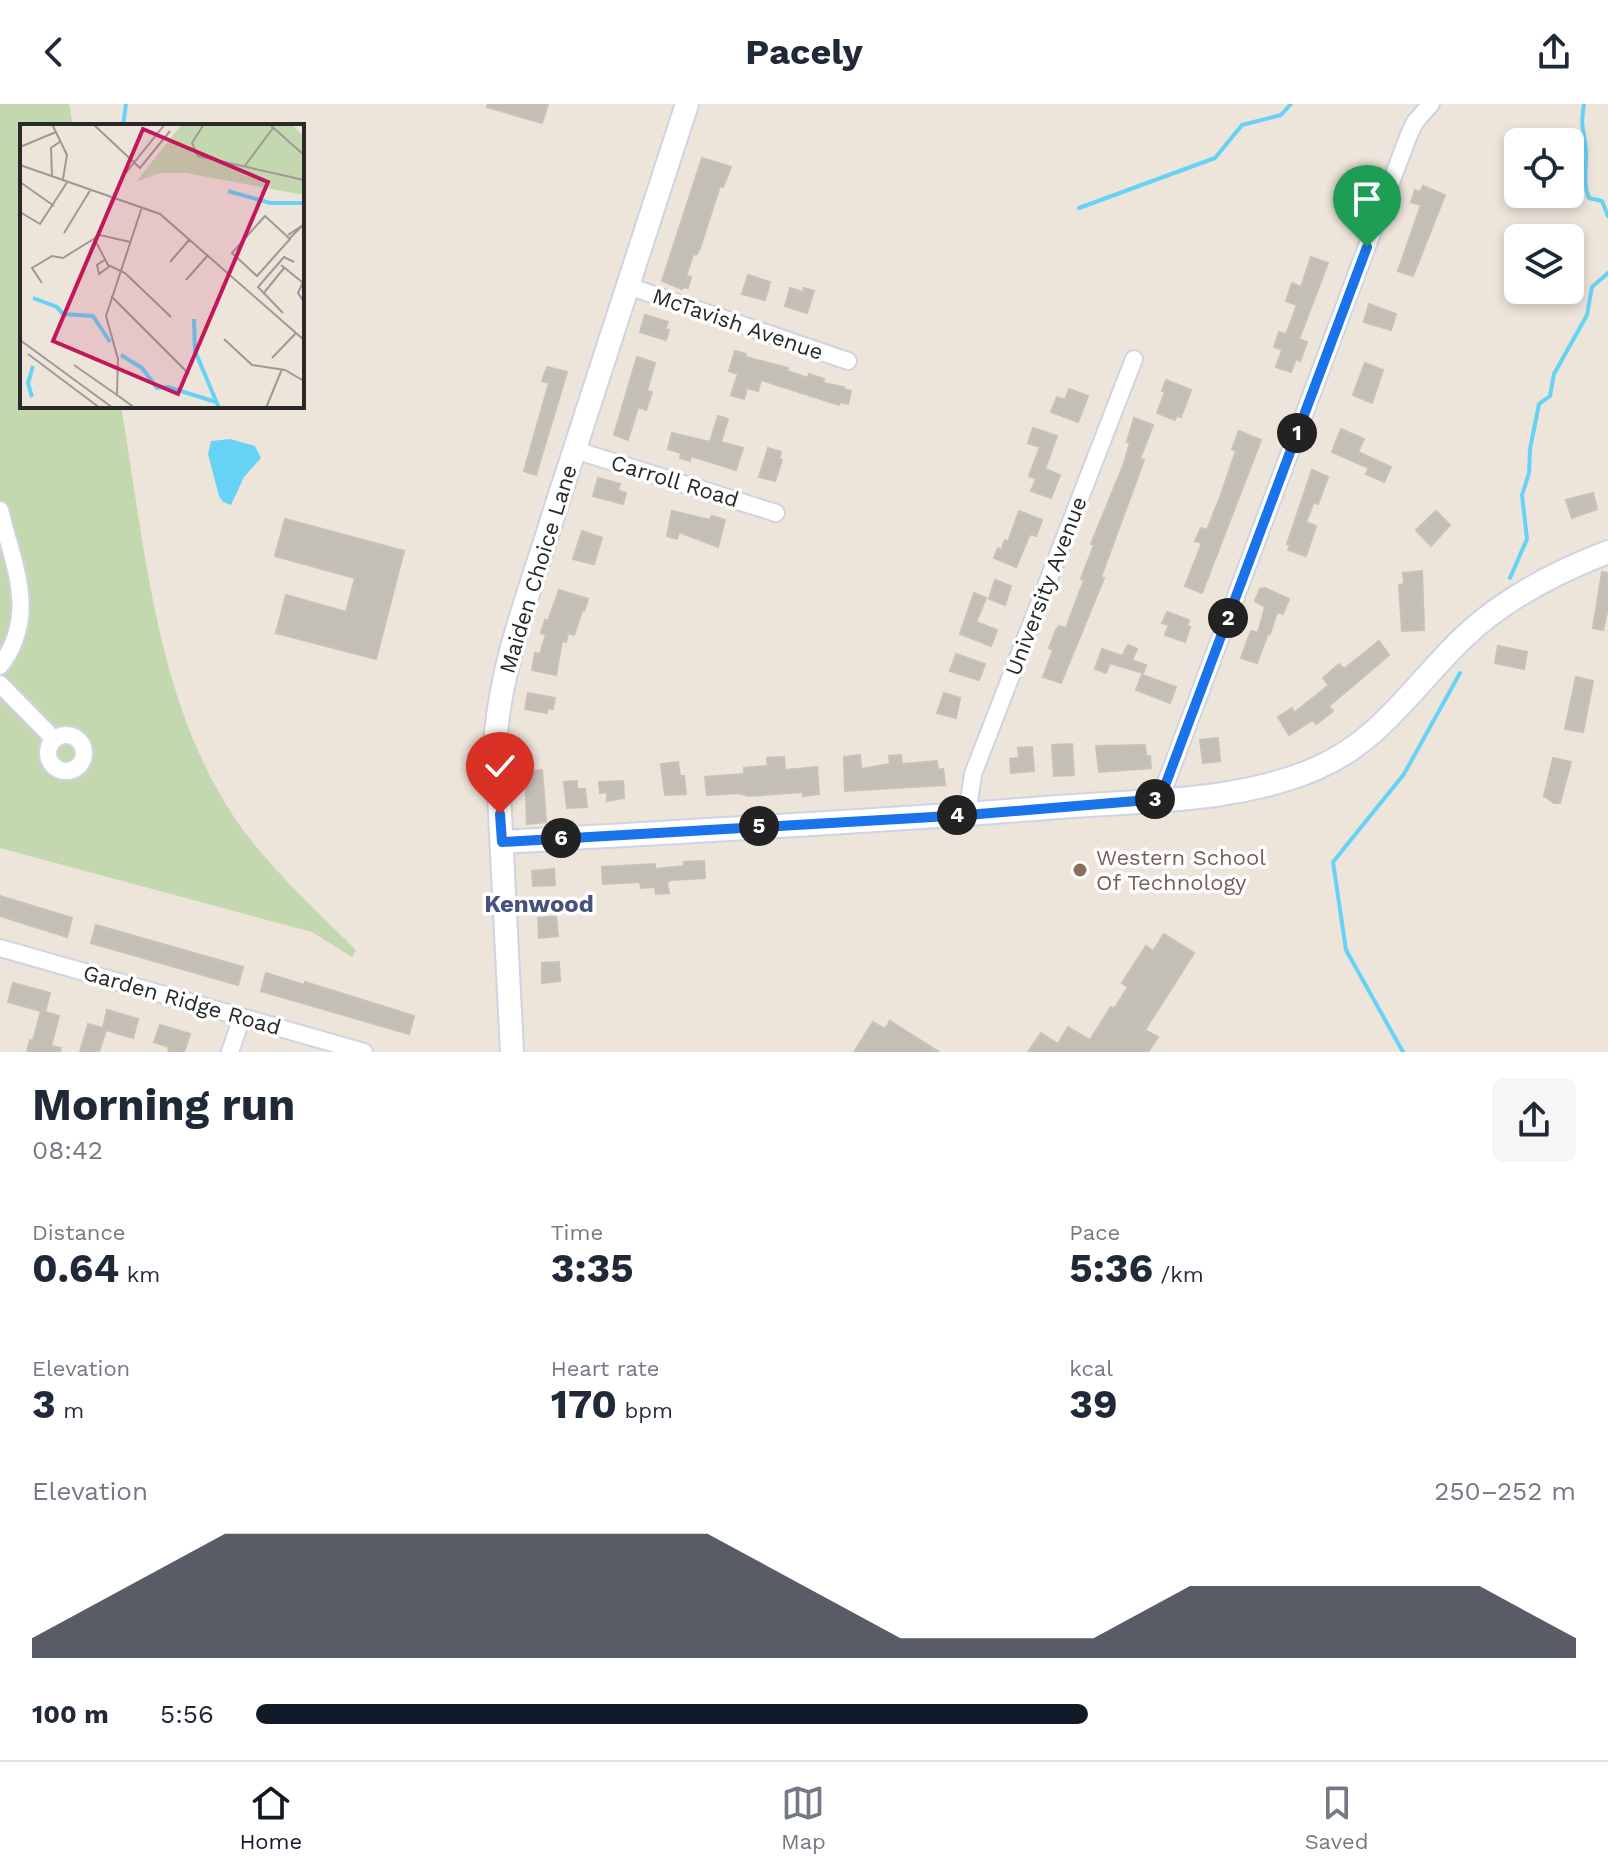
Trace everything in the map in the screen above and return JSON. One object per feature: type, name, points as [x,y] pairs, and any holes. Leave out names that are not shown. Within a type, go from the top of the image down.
[{"type":"street","name":"Maiden Choice Lane","points":[[507,1052],[496,733],[498,706],[506,667],[687,104]]},
{"type":"street","points":[[1160,799],[1408,137],[1415,122],[1431,104]]},
{"type":"street","name":"McTavish Avenue","points":[[628,286],[848,361]]},
{"type":"street","name":"University Avenue","points":[[967,815],[973,774],[1134,359]]},
{"type":"street","name":"Carroll Road","points":[[575,450],[776,513]]},
{"type":"street","points":[[0,510],[22,605],[14,644],[0,666]]},
{"type":"street","points":[[502,842],[967,815],[1225,794],[1274,784],[1320,767],[1391,717],[1462,638],[1486,618],[1541,582],[1608,552]]},
{"type":"street","points":[[0,684],[54,739]]},
{"type":"street","name":"Garden Ridge Road","points":[[0,948],[364,1052]]},
{"type":"street","points":[[230,1052],[242,1017]]},
{"type":"green space","points":[[0,104],[69,104],[73,124],[20,124],[20,408],[121,408],[157,620],[187,724],[209,773],[249,838],[356,950],[352,957],[312,932],[0,848]]},
{"type":"water","points":[[230,439],[255,446],[261,458],[244,477],[231,505],[219,496],[208,454],[211,441]]},
{"type":"building","points":[[488,104],[548,104],[542,123],[487,107]]},
{"type":"building","points":[[702,158],[731,167],[723,187],[720,186],[700,248],[693,255],[686,276],[691,277],[688,288],[682,289],[662,281]]},
{"type":"building","points":[[1423,186],[1445,195],[1413,276],[1398,271],[1421,205],[1411,202],[1415,190],[1420,192]]},
{"type":"building","points":[[1311,257],[1328,263],[1299,339],[1307,342],[1300,361],[1296,359],[1291,372],[1276,367],[1282,350],[1274,347],[1279,332],[1286,334],[1297,305],[1286,301],[1292,283],[1301,287]]},
{"type":"building","points":[[748,275],[770,282],[765,300],[742,294]]},
{"type":"building","points":[[790,288],[814,291],[807,313],[785,306]]},
{"type":"building","points":[[1369,304],[1396,314],[1391,330],[1364,322]]},
{"type":"building","points":[[645,315],[668,322],[666,340],[640,332]]},
{"type":"building","points":[[735,351],[746,354],[745,357],[788,368],[787,371],[808,378],[809,374],[824,379],[823,383],[844,387],[851,391],[848,404],[840,402],[839,405],[761,380],[758,391],[747,388],[744,399],[731,395],[738,374],[729,371]]},
{"type":"building","points":[[637,357],[655,363],[647,391],[652,392],[646,410],[638,407],[628,440],[614,435]]},
{"type":"building","points":[[1365,363],[1383,370],[1372,403],[1353,395]]},
{"type":"building","points":[[547,367],[567,372],[536,475],[524,471],[549,383],[542,381]]},
{"type":"building","points":[[1166,380],[1191,390],[1181,417],[1177,415],[1175,420],[1157,413]]},
{"type":"building","points":[[1069,389],[1088,396],[1078,422],[1051,412],[1057,397],[1065,400]]},
{"type":"building","points":[[718,416],[728,419],[721,442],[743,448],[736,470],[691,456],[690,461],[680,458],[681,453],[668,449],[672,433],[710,442]]},
{"type":"building","points":[[1134,418],[1153,425],[1140,459],[1144,460],[1101,577],[1104,578],[1061,683],[1043,677],[1053,650],[1049,648],[1059,626],[1066,628],[1084,580],[1081,579],[1094,545],[1091,544],[1123,466]]},
{"type":"building","points":[[1033,428],[1057,436],[1045,469],[1060,475],[1051,498],[1031,491],[1036,479],[1029,476],[1040,447],[1028,443]]},
{"type":"building","points":[[1341,429],[1364,439],[1358,452],[1391,467],[1384,482],[1366,474],[1369,468],[1332,452]]},
{"type":"building","points":[[1239,431],[1261,440],[1202,593],[1185,586],[1202,543],[1195,541],[1201,528],[1207,530],[1236,451],[1232,449]]},
{"type":"building","points":[[768,448],[781,452],[779,459],[782,460],[775,481],[759,477]]},
{"type":"building","points":[[1312,470],[1328,477],[1318,504],[1314,502],[1306,522],[1316,526],[1306,556],[1288,550],[1290,545],[1287,544]]},
{"type":"building","points":[[598,478],[620,484],[618,490],[626,493],[623,504],[593,496]]},
{"type":"building","points":[[1593,493],[1597,509],[1572,518],[1566,500]]},
{"type":"building","points":[[672,511],[710,520],[712,516],[725,520],[718,547],[679,532],[677,539],[667,536]]},
{"type":"building","points":[[1019,511],[1042,520],[1036,536],[1030,534],[1016,567],[994,558],[1005,540],[1008,542]]},
{"type":"building","points":[[1436,511],[1450,525],[1431,546],[1416,530]]},
{"type":"building","points":[[285,519],[404,551],[376,659],[276,633],[286,595],[346,612],[355,578],[275,556]]},
{"type":"building","points":[[582,531],[602,538],[594,564],[573,559]]},
{"type":"building","points":[[1422,571],[1424,630],[1402,631],[1399,585],[1404,584],[1403,573]]},
{"type":"building","points":[[1602,572],[1608,573],[1608,608],[1603,630],[1593,628]]},
{"type":"building","points":[[995,580],[1011,586],[1005,605],[989,599]]},
{"type":"building","points":[[1265,588],[1289,599],[1283,614],[1277,612],[1257,663],[1241,658],[1251,631],[1258,633],[1265,607],[1255,601],[1260,589]]},
{"type":"building","points":[[559,590],[588,599],[574,635],[568,633],[566,642],[562,641],[556,675],[532,670],[535,653],[540,654],[546,635],[541,633],[545,620],[548,621]]},
{"type":"building","points":[[974,593],[986,598],[976,622],[997,630],[991,646],[960,634]]},
{"type":"building","points":[[1167,612],[1189,620],[1185,642],[1165,635],[1169,625],[1162,623]]},
{"type":"building","points":[[1379,641],[1389,655],[1329,706],[1333,711],[1316,724],[1313,720],[1289,735],[1278,717],[1292,708],[1294,713],[1329,685],[1323,678],[1339,664],[1344,669]]},
{"type":"building","points":[[1128,645],[1137,649],[1132,660],[1146,665],[1143,673],[1110,663],[1106,673],[1095,669],[1102,649],[1122,656]]},
{"type":"building","points":[[1498,646],[1527,652],[1524,669],[1495,663]]},
{"type":"building","points":[[956,654],[985,664],[979,680],[950,671]]},
{"type":"building","points":[[1142,675],[1176,687],[1170,703],[1136,690]]},
{"type":"building","points":[[1576,677],[1593,681],[1583,732],[1565,729]]},
{"type":"building","points":[[528,693],[555,698],[553,709],[548,708],[547,713],[525,709]]},
{"type":"building","points":[[944,693],[960,698],[956,718],[937,713]]},
{"type":"building","points":[[1218,738],[1220,761],[1203,763],[1200,740]]},
{"type":"building","points":[[1072,744],[1074,775],[1054,776],[1052,745]]},
{"type":"building","points":[[1145,745],[1151,768],[1099,772],[1096,746]]},
{"type":"building","points":[[1032,747],[1034,771],[1011,773],[1010,759],[1019,758],[1018,748]]},
{"type":"building","points":[[860,755],[861,769],[890,764],[889,756],[901,755],[902,764],[937,761],[938,770],[943,769],[945,785],[845,791],[844,757]]},
{"type":"building","points":[[784,757],[785,770],[817,767],[819,794],[707,795],[705,777],[744,774],[744,768],[768,766],[767,758]]},
{"type":"building","points":[[1553,758],[1571,762],[1560,803],[1554,803],[1544,796]]},
{"type":"building","points":[[678,762],[680,776],[684,776],[686,794],[665,795],[661,764]]},
{"type":"building","points":[[542,770],[546,822],[527,824],[525,772]]},
{"type":"building","points":[[577,781],[577,789],[585,789],[587,807],[567,808],[564,782]]},
{"type":"building","points":[[623,781],[624,798],[607,801],[607,792],[600,793],[599,782]]},
{"type":"building","points":[[704,861],[705,878],[671,880],[667,882],[669,893],[656,894],[655,887],[641,888],[640,882],[603,884],[602,867],[655,864],[655,869]]},
{"type":"building","points":[[554,869],[555,885],[533,886],[532,871]]},
{"type":"building","points":[[0,896],[72,918],[67,937],[0,916]]},
{"type":"building","points":[[556,916],[558,936],[539,938],[538,918]]},
{"type":"building","points":[[96,925],[243,967],[238,985],[91,943]]},
{"type":"building","points":[[1164,934],[1194,953],[1145,1030],[1158,1037],[1148,1052],[1028,1052],[1041,1033],[1058,1044],[1068,1027],[1090,1040],[1128,987],[1122,983],[1146,946],[1153,951]]},
{"type":"building","points":[[559,962],[560,981],[542,983],[542,963]]},
{"type":"building","points":[[266,973],[414,1016],[409,1034],[261,991]]},
{"type":"building","points":[[13,983],[50,993],[45,1012],[59,1016],[51,1046],[61,1048],[60,1052],[27,1052],[41,1011],[8,1002]]},
{"type":"building","points":[[107,1010],[138,1019],[133,1038],[106,1030],[99,1052],[80,1052],[88,1024],[103,1028]]},
{"type":"building","points":[[890,1021],[939,1052],[854,1052],[873,1022],[885,1029]]},
{"type":"building","points":[[160,1025],[190,1034],[184,1052],[168,1052],[169,1047],[154,1042]]},
{"type":"waterway","points":[[123,124],[126,104]]},
{"type":"waterway","points":[[1079,208],[1215,158],[1242,125],[1281,115],[1291,104]]},
{"type":"waterway","points":[[1584,104],[1582,124],[1587,192],[1589,198],[1602,201],[1608,216]]},
{"type":"waterway","points":[[1510,578],[1527,539],[1522,495],[1529,473],[1530,449],[1539,404],[1550,396],[1554,374],[1587,315],[1592,287],[1608,273]]},
{"type":"waterway","points":[[1403,1052],[1346,950],[1333,862],[1404,774],[1460,673]]},
{"type":"place","name":"Western School Of Technology","points":[[1080,870]]},
{"type":"district","name":"Kenwood","points":[[539,904]]},
{"type":"route","points":[[500,814],[502,842],[967,815],[1160,799],[1367,247]]}]
